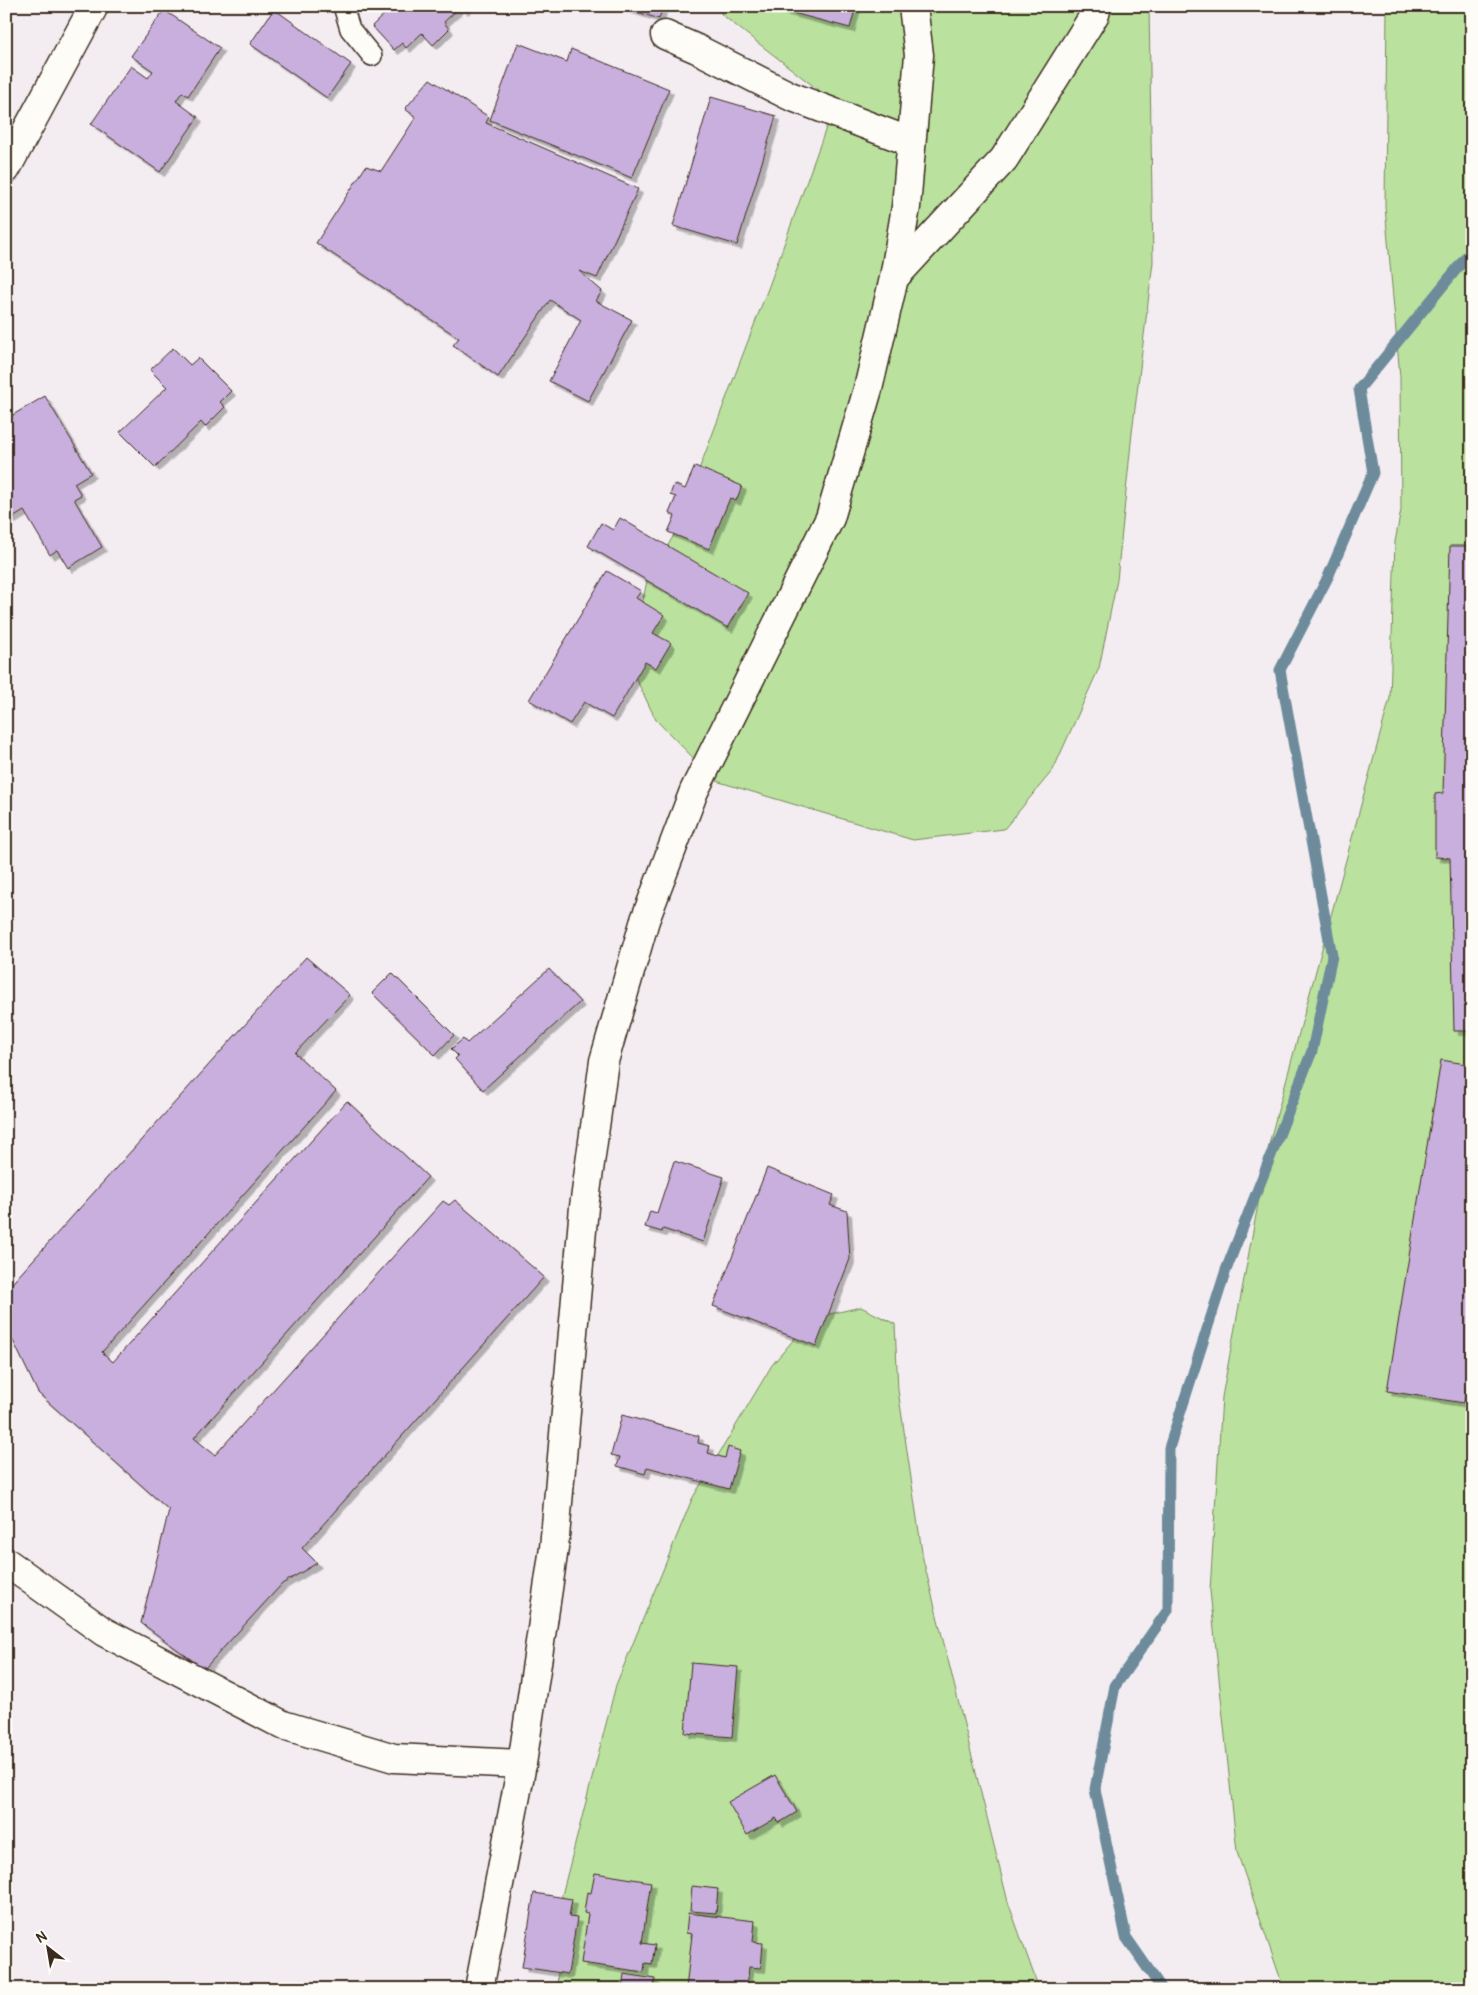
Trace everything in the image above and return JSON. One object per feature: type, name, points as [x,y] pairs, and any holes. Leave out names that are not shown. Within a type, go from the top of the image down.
[{"type":"street","points":[[6,168],[94,6]]},
{"type":"street","points":[[479,1989],[522,1764],[554,1548],[584,1207],[604,1062],[645,920],[694,791],[830,518],[868,389],[894,278],[906,207],[919,55],[913,6]]},
{"type":"street","points":[[894,278],[1004,159],[1095,14],[1097,6]]},
{"type":"street","points":[[665,35],[698,49],[790,96],[912,142]]},
{"type":"street","points":[[6,1562],[104,1632],[283,1725],[394,1758],[522,1764]]},
{"type":"lane","points":[[342,6],[350,29],[372,56]]},
{"type":"green space","points":[[723,6],[1149,6],[1153,262],[1132,433],[1117,580],[1099,668],[1053,770],[1004,829],[913,840],[716,781],[656,720],[629,664],[647,581],[674,535],[769,286],[835,103],[721,14]]},
{"type":"green space","points":[[1387,6],[1472,6],[1472,1989],[1284,1989],[1237,1852],[1210,1591],[1222,1397],[1270,1140],[1390,698],[1395,542],[1401,510],[1400,377],[1385,207]]},
{"type":"green space","points":[[861,1307],[895,1324],[898,1390],[923,1559],[1008,1902],[1039,1989],[557,1989],[562,1895],[616,1685],[692,1499],[772,1365],[812,1318]]},
{"type":"building","points":[[393,6],[468,6],[464,10],[460,7],[444,22],[449,29],[433,45],[422,33],[406,48],[402,43],[394,50],[372,26]]},
{"type":"building","points":[[619,6],[663,6],[659,19]]},
{"type":"building","points":[[766,6],[856,6],[850,28]]},
{"type":"building","points":[[274,9],[351,64],[327,98],[250,44]]},
{"type":"building","points":[[164,10],[220,48],[188,96],[182,92],[176,101],[198,117],[160,172],[91,124],[131,66],[148,78],[153,71],[131,56]]},
{"type":"building","points":[[518,43],[567,62],[571,49],[669,89],[632,178],[490,120]]},
{"type":"building","points":[[430,79],[489,117],[486,123],[638,189],[597,278],[579,271],[602,291],[596,301],[632,320],[588,401],[549,381],[581,320],[550,300],[498,377],[453,345],[459,338],[316,243],[366,166],[381,171],[416,117],[405,109]]},
{"type":"building","points":[[711,97],[776,116],[737,245],[673,226]]},
{"type":"building","points":[[173,348],[190,365],[198,358],[231,391],[220,402],[225,407],[205,427],[201,422],[155,467],[120,432],[167,387],[150,370]]},
{"type":"building","points":[[45,396],[91,473],[74,483],[81,495],[74,499],[102,547],[68,568],[57,550],[50,555],[24,511],[11,519],[6,511],[6,419]]},
{"type":"building","points":[[695,466],[742,486],[736,501],[730,498],[709,549],[668,532],[675,516],[669,513],[676,497],[670,495],[674,484],[685,489]]},
{"type":"building","points":[[620,518],[748,593],[728,628],[588,546],[601,523],[613,530]]},
{"type":"building","points":[[1450,546],[1472,546],[1472,1031],[1454,1031],[1450,858],[1435,857],[1435,794],[1443,793]]},
{"type":"building","points":[[607,571],[641,591],[636,598],[664,615],[653,633],[671,643],[656,668],[645,662],[612,718],[584,702],[570,724],[529,700]]},
{"type":"building","points":[[306,957],[350,995],[295,1053],[336,1091],[102,1352],[113,1362],[347,1101],[428,1177],[194,1438],[215,1455],[443,1201],[449,1205],[455,1200],[544,1277],[302,1548],[317,1563],[282,1584],[204,1669],[141,1623],[169,1510],[38,1393],[6,1326],[6,1290]]},
{"type":"building","points":[[549,969],[580,1002],[483,1090],[455,1059],[458,1056],[451,1049],[463,1039],[467,1043]]},
{"type":"building","points":[[392,973],[454,1035],[435,1055],[372,993]]},
{"type":"building","points":[[1441,1060],[1472,1065],[1472,1353],[1464,1403],[1387,1391]]},
{"type":"building","points":[[674,1161],[724,1177],[703,1242],[663,1229],[662,1232],[645,1227],[650,1211],[657,1213]]},
{"type":"building","points":[[767,1168],[834,1195],[830,1205],[847,1211],[850,1259],[816,1346],[713,1306]]},
{"type":"building","points":[[622,1415],[699,1436],[698,1443],[710,1446],[708,1453],[725,1458],[728,1447],[740,1451],[729,1489],[647,1467],[645,1474],[617,1466],[620,1457],[611,1455]]},
{"type":"building","points":[[691,1663],[738,1667],[732,1737],[685,1733]]},
{"type":"building","points":[[775,1775],[797,1812],[779,1823],[776,1818],[747,1835],[728,1802]]},
{"type":"building","points":[[595,1873],[651,1882],[642,1943],[655,1945],[652,1964],[645,1963],[644,1972],[581,1963],[588,1914],[584,1913],[587,1892],[591,1893]]},
{"type":"building","points":[[692,1886],[718,1889],[716,1913],[690,1911]]},
{"type":"building","points":[[534,1893],[572,1899],[569,1917],[577,1918],[568,1974],[522,1967]]},
{"type":"building","points":[[688,1913],[755,1921],[753,1942],[763,1943],[761,1968],[749,1967],[747,1989],[686,1989],[692,1934],[686,1933]]},
{"type":"building","points":[[624,1974],[655,1979],[654,1989],[622,1989]]},
{"type":"waterway","points":[[1162,1989],[1126,1937],[1095,1789],[1115,1686],[1168,1610],[1169,1448],[1226,1270],[1312,1051],[1332,956],[1280,670],[1328,577],[1373,473],[1359,389],[1472,250]]}]
